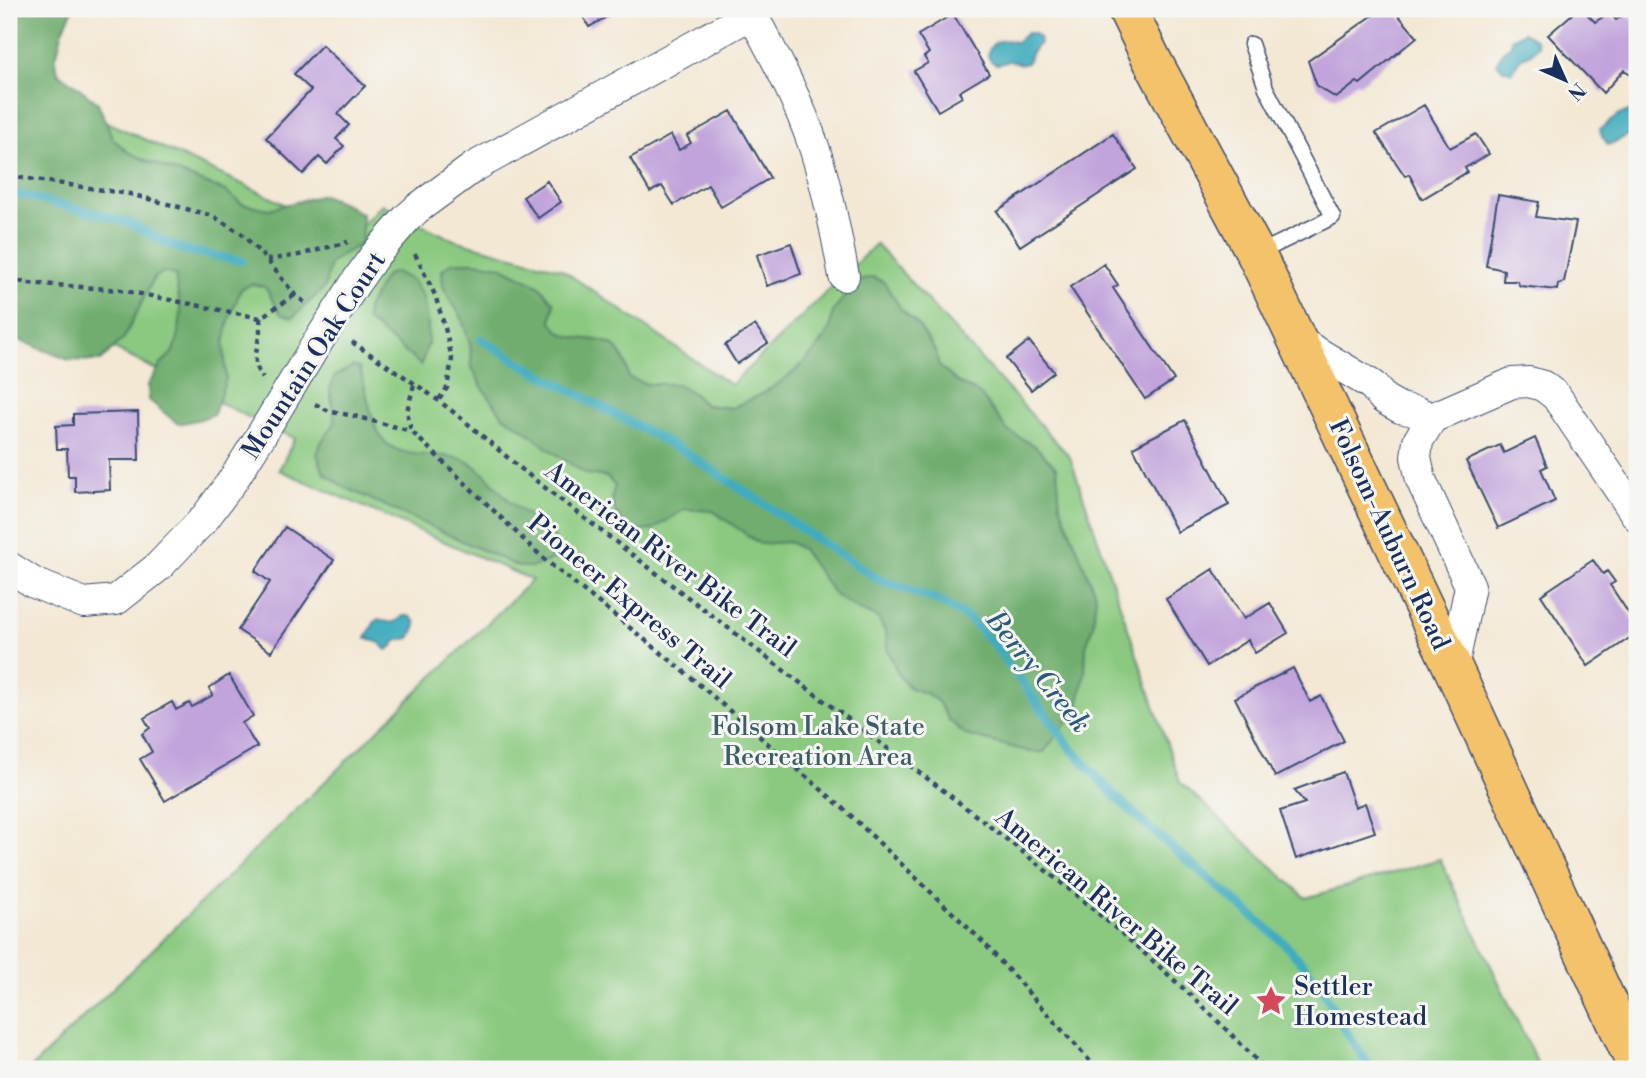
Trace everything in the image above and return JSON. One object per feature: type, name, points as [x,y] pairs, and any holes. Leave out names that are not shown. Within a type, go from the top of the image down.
[{"type":"main road","name":"Folsom-Auburn Road","points":[[1127,9],[1256,254],[1454,668],[1637,1067]]},
{"type":"street","name":"Mountain Oak Court","points":[[9,566],[34,583],[85,603],[116,600],[158,567],[205,518],[233,480],[375,255],[418,208],[474,167],[751,11]]},
{"type":"street","points":[[751,11],[788,83],[814,149],[833,218],[844,276]]},
{"type":"street","points":[[1297,340],[1372,385],[1384,399],[1400,408],[1432,418]]},
{"type":"street","points":[[1454,668],[1469,586],[1422,480],[1416,457],[1418,441],[1432,418],[1512,383],[1529,382],[1543,386],[1556,396],[1637,516]]},
{"type":"lane","points":[[1251,44],[1266,88],[1333,217],[1256,254]]},
{"type":"path","points":[[9,176],[130,194],[213,216],[242,234],[295,295],[313,310]]},
{"type":"path","points":[[401,225],[435,295],[452,359],[447,388],[438,401]]},
{"type":"path","points":[[267,260],[299,255],[355,240],[375,255]]},
{"type":"path","points":[[9,279],[28,283],[121,290],[260,318],[295,295]]},
{"type":"path","points":[[260,318],[255,363],[258,372],[331,411],[411,431],[407,411],[415,385]]},
{"type":"path","name":"American River Bike Trail","points":[[349,339],[438,401],[598,529],[984,822],[1163,971],[1265,1069]]},
{"type":"path","name":"Pioneer Express Trail","points":[[411,431],[544,559],[680,668],[845,810],[984,942],[1097,1069]]},
{"type":"green space","points":[[9,9],[73,9],[63,30],[55,61],[59,74],[98,103],[113,139],[128,152],[225,191],[243,204],[269,209],[323,195],[362,214],[362,244],[330,264],[325,287],[292,318],[280,313],[265,287],[252,284],[241,289],[229,320],[224,344],[226,379],[214,414],[178,424],[149,400],[148,385],[172,353],[178,338],[181,314],[175,275],[164,272],[154,278],[124,338],[100,361],[69,360],[9,336]]},
{"type":"green space","name":"Folsom Lake State Recreation Area","points":[[65,103],[266,195],[350,238],[382,204],[454,240],[561,269],[731,385],[876,244],[1070,457],[1180,782],[1306,898],[1440,859],[1540,1069],[30,1069],[532,580],[279,470],[295,438],[266,426],[95,339]]},
{"type":"green space","points":[[453,262],[501,266],[540,286],[554,303],[551,321],[556,328],[572,337],[602,341],[616,348],[623,357],[629,378],[647,384],[677,384],[693,393],[705,405],[732,408],[764,393],[794,372],[814,352],[829,331],[833,312],[855,282],[873,277],[884,282],[901,309],[919,326],[935,351],[939,366],[957,382],[980,394],[1008,431],[1035,446],[1057,468],[1060,505],[1096,596],[1078,708],[1044,752],[1031,752],[966,735],[949,720],[938,702],[927,694],[910,688],[899,676],[887,648],[886,633],[878,618],[835,595],[802,549],[789,542],[760,544],[713,511],[685,509],[652,530],[630,531],[615,510],[612,499],[615,486],[607,477],[586,474],[547,448],[503,416],[482,387],[472,367],[470,344],[461,316],[443,286],[442,270]]},
{"type":"green space","points":[[395,272],[412,280],[423,297],[428,343],[421,365],[366,320],[367,308],[386,275]]},
{"type":"green space","points":[[353,366],[359,368],[376,428],[386,443],[404,452],[455,457],[473,465],[513,504],[548,528],[557,545],[556,558],[533,567],[519,567],[344,487],[324,473],[317,454],[322,441],[335,423],[330,389],[335,376]]},
{"type":"water","points":[[1524,32],[1536,40],[1538,46],[1521,58],[1512,72],[1502,69],[1497,63],[1503,51],[1511,45],[1511,39]]},
{"type":"water","points":[[1027,33],[1039,37],[1040,43],[1027,63],[1010,61],[998,64],[991,60],[988,54],[996,43],[1003,40],[1016,42]]},
{"type":"water","points":[[1633,109],[1637,111],[1637,129],[1608,145],[1600,129],[1619,115]]},
{"type":"water","points":[[409,616],[415,621],[416,626],[410,638],[395,641],[387,650],[380,643],[366,638],[378,619],[391,622]]},
{"type":"building","points":[[579,9],[620,9],[589,27]]},
{"type":"building","points":[[1382,9],[1393,9],[1417,37],[1360,84],[1357,82],[1336,98],[1317,86],[1308,61]]},
{"type":"building","points":[[1578,9],[1582,9],[1595,22],[1609,13],[1616,20],[1626,13],[1637,24],[1637,68],[1631,74],[1624,70],[1603,93],[1548,35]]},
{"type":"building","points":[[953,14],[989,74],[959,92],[962,97],[938,111],[914,71],[928,63],[924,57],[929,53],[918,35]]},
{"type":"building","points":[[322,45],[365,86],[338,114],[349,125],[336,139],[344,146],[327,164],[319,157],[303,174],[266,138],[311,90],[294,74]]},
{"type":"building","points":[[1424,105],[1450,148],[1476,134],[1489,154],[1465,168],[1467,172],[1422,199],[1409,174],[1405,176],[1376,133]]},
{"type":"building","points":[[731,111],[770,178],[721,207],[708,185],[674,205],[662,186],[650,192],[630,158],[671,135],[679,150],[691,143],[687,136]]},
{"type":"building","points":[[1113,134],[1137,169],[1020,246],[997,211]]},
{"type":"building","points":[[547,181],[561,202],[538,218],[523,197]]},
{"type":"building","points":[[1498,195],[1539,202],[1536,217],[1576,222],[1564,282],[1558,284],[1557,290],[1520,286],[1517,281],[1503,281],[1504,270],[1486,266]]},
{"type":"building","points":[[791,243],[801,274],[767,286],[757,255]]},
{"type":"building","points":[[1104,264],[1118,285],[1113,288],[1174,380],[1145,399],[1070,287]]},
{"type":"building","points":[[755,325],[768,343],[737,364],[725,345]]},
{"type":"building","points":[[1029,341],[1054,372],[1031,390],[1006,359]]},
{"type":"building","points":[[138,412],[139,460],[109,460],[110,490],[75,492],[75,476],[68,476],[67,449],[57,449],[56,426],[73,425],[73,414]]},
{"type":"building","points":[[1185,420],[1229,505],[1177,532],[1133,447]]},
{"type":"building","points":[[1535,438],[1547,466],[1541,469],[1555,501],[1498,528],[1466,461],[1500,445],[1504,453]]},
{"type":"building","points":[[285,527],[334,560],[271,652],[238,630],[270,582],[255,571]]},
{"type":"building","points":[[1593,560],[1603,574],[1607,571],[1615,582],[1610,585],[1637,626],[1637,633],[1588,666],[1541,595]]},
{"type":"building","points":[[1213,569],[1244,619],[1270,603],[1288,633],[1255,653],[1248,640],[1207,666],[1166,599]]},
{"type":"building","points":[[1293,668],[1310,702],[1321,696],[1344,741],[1275,777],[1235,698]]},
{"type":"building","points":[[229,675],[253,716],[242,723],[257,747],[165,801],[140,759],[152,752],[142,734],[150,728],[144,718],[172,702],[176,710],[189,703],[192,707],[213,695],[209,688]]},
{"type":"building","points":[[1343,772],[1355,807],[1365,803],[1375,832],[1296,859],[1280,811],[1305,803],[1294,790]]},
{"type":"waterway","points":[[9,192],[129,223],[184,250],[242,261]]},
{"type":"waterway","name":"Berry Creek","points":[[481,339],[685,452],[878,579],[938,600],[970,619],[995,646],[1070,747],[1114,795],[1283,942],[1309,971],[1371,1069]]},
{"type":"place","name":"Settler Homestead","points":[[1271,1001]]}]
